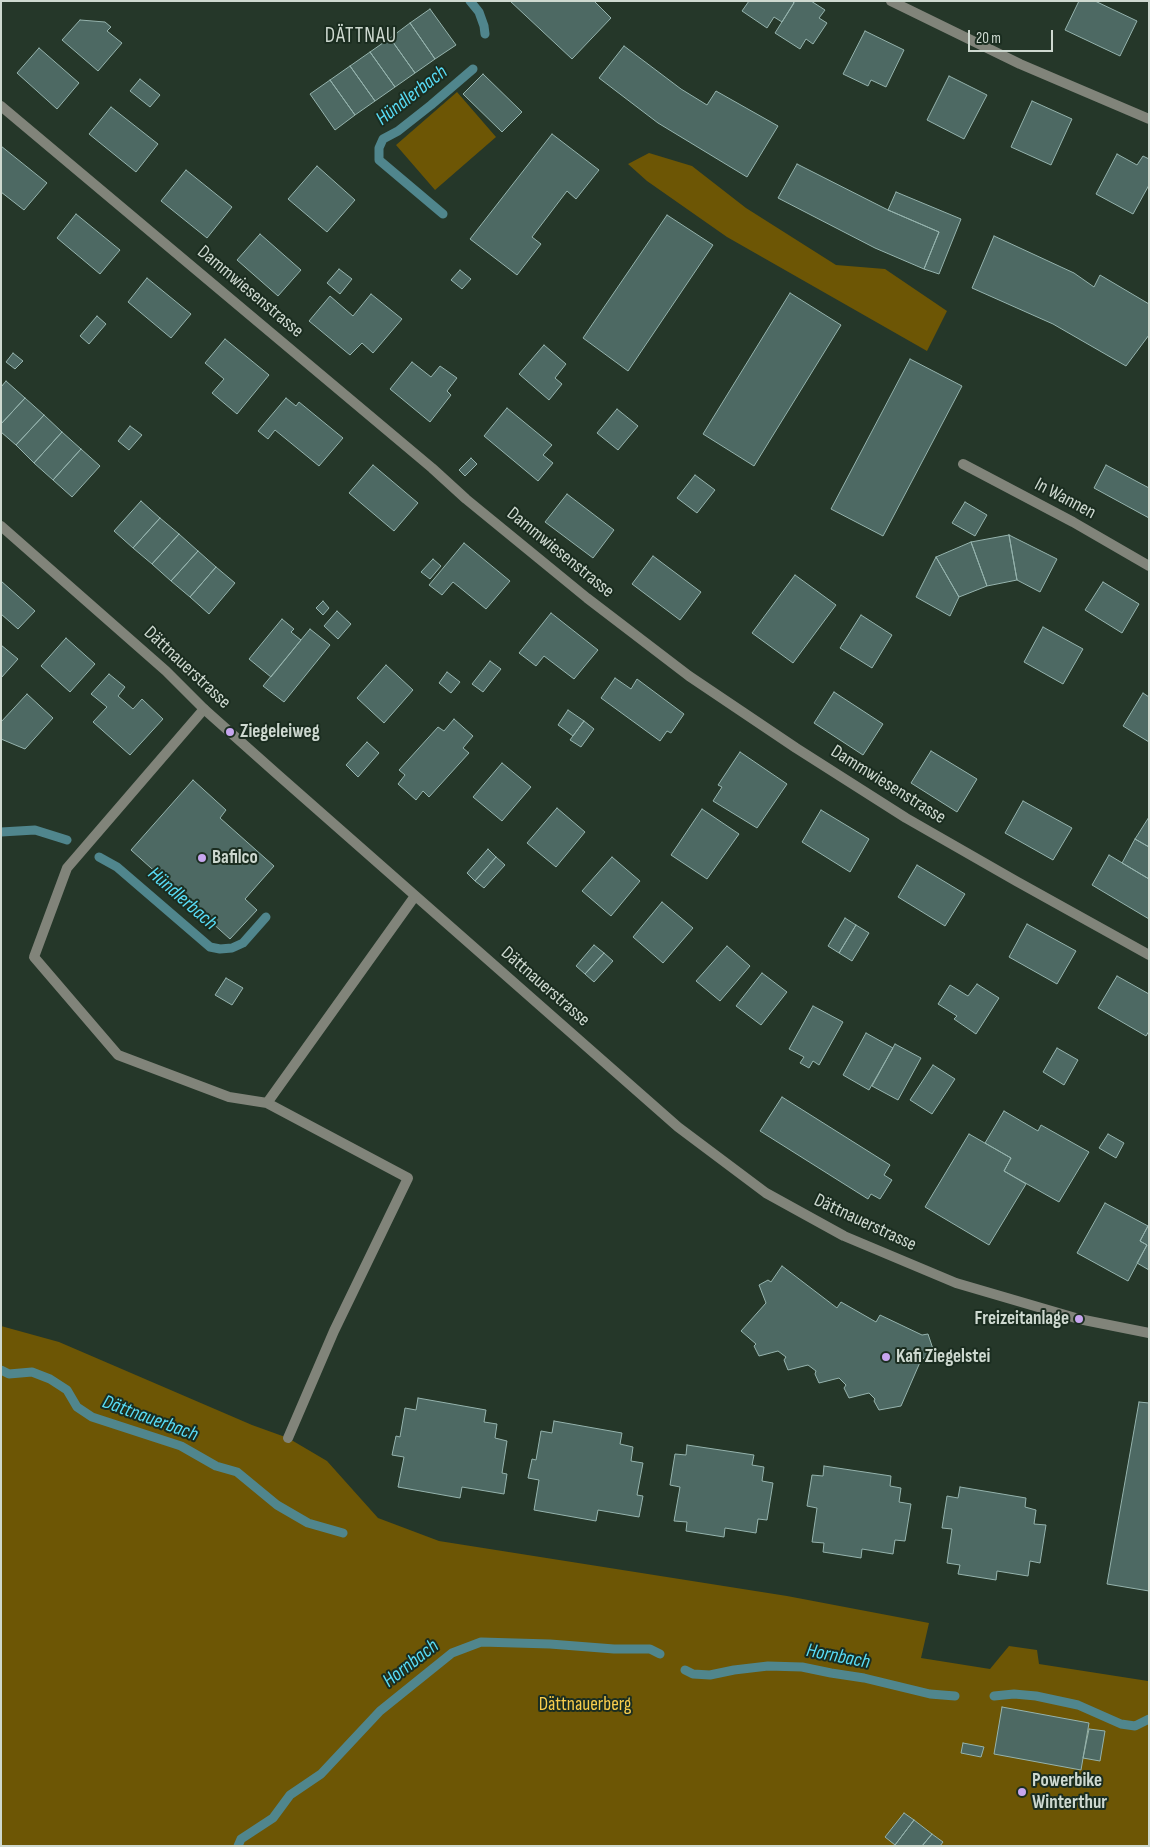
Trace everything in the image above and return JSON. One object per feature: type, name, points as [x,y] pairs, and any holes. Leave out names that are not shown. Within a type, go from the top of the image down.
[{"type":"street","points":[[891,1],[1020,64],[1149,119]]},
{"type":"street","name":"Dammwiesenstrasse","points":[[1,106],[424,461],[473,505],[587,598],[689,676],[796,748],[906,818],[1149,955]]},
{"type":"street","name":"In Wannen","points":[[963,464],[1073,522],[1149,566]]},
{"type":"street","name":"Dättnauerstrasse","points":[[1,526],[166,672],[204,709],[678,1127],[766,1193],[844,1236],[956,1283],[1079,1319],[1149,1333]]},
{"type":"street","points":[[204,709],[67,868],[34,957],[118,1055],[230,1098],[267,1103],[408,1178],[334,1331],[288,1438]]},
{"type":"street","points":[[267,1103],[415,896]]},
{"type":"green space","points":[[457,92],[496,137],[435,190],[396,145]]},
{"type":"green space","points":[[649,153],[692,166],[746,208],[836,265],[885,269],[947,311],[927,351],[727,237],[647,181],[628,164]]},
{"type":"green space","name":"Dättnauerberg","points":[[1,1326],[59,1342],[252,1425],[288,1438],[327,1461],[378,1518],[439,1541],[787,1596],[929,1623],[921,1658],[990,1669],[1009,1646],[1037,1650],[1039,1664],[1149,1680],[1149,1846],[1,1846]]},
{"type":"building","points":[[510,1],[594,1],[611,18],[572,59]]},
{"type":"building","points":[[749,1],[792,1],[794,3],[782,22],[774,17],[767,28],[742,11]]},
{"type":"building","points":[[795,1],[811,1],[825,10],[819,18],[827,23],[813,44],[806,39],[800,49],[775,33]]},
{"type":"building","points":[[1079,1],[1095,1],[1137,21],[1120,56],[1065,30]]},
{"type":"building","points":[[430,9],[456,45],[435,59],[410,23]]},
{"type":"building","points":[[80,20],[105,22],[111,27],[107,31],[122,43],[98,71],[62,40]]},
{"type":"building","points":[[410,23],[435,59],[415,73],[390,38]]},
{"type":"building","points":[[865,31],[904,50],[886,87],[871,80],[868,86],[843,74]]},
{"type":"building","points":[[390,38],[415,73],[395,87],[370,52]]},
{"type":"building","points":[[624,46],[681,89],[707,105],[716,91],[778,126],[747,177],[658,123],[599,78]]},
{"type":"building","points":[[39,48],[79,83],[57,109],[17,73]]},
{"type":"building","points":[[370,52],[395,87],[375,101],[350,66]]},
{"type":"building","points":[[350,66],[375,101],[355,115],[330,80]]},
{"type":"building","points":[[483,74],[522,112],[502,132],[463,94]]},
{"type":"building","points":[[949,76],[987,95],[964,139],[927,120]]},
{"type":"building","points":[[140,79],[160,95],[150,107],[130,91]]},
{"type":"building","points":[[330,80],[355,115],[335,130],[310,94]]},
{"type":"building","points":[[1032,101],[1072,119],[1051,165],[1011,147]]},
{"type":"building","points":[[111,107],[158,144],[136,172],[89,134]]},
{"type":"building","points":[[552,134],[599,170],[576,199],[567,191],[532,237],[541,244],[517,275],[470,239]]},
{"type":"building","points":[[1,146],[47,183],[24,210],[1,192]]},
{"type":"building","points":[[1117,154],[1137,165],[1143,156],[1149,159],[1149,185],[1133,214],[1096,194]]},
{"type":"building","points":[[797,164],[888,210],[939,232],[924,269],[875,248],[778,198]]},
{"type":"building","points":[[317,166],[355,200],[327,232],[288,199]]},
{"type":"building","points":[[186,170],[232,207],[207,238],[161,201]]},
{"type":"building","points":[[896,192],[961,219],[939,274],[924,269],[939,232],[888,210]]},
{"type":"building","points":[[76,214],[120,250],[100,274],[57,238]]},
{"type":"building","points":[[667,215],[713,245],[628,371],[583,338]]},
{"type":"building","points":[[260,234],[301,270],[278,296],[237,260]]},
{"type":"building","points":[[994,236],[1074,273],[1094,287],[1100,275],[1149,304],[1149,335],[1126,366],[1053,324],[972,288]]},
{"type":"building","points":[[339,269],[352,279],[340,294],[327,283]]},
{"type":"building","points":[[460,270],[471,279],[462,289],[451,280]]},
{"type":"building","points":[[147,278],[191,314],[171,338],[128,302]]},
{"type":"building","points":[[790,293],[841,325],[754,466],[703,434]]},
{"type":"building","points":[[371,294],[402,319],[373,353],[362,343],[350,355],[309,321],[330,296],[353,316]]},
{"type":"building","points":[[97,316],[106,324],[89,344],[80,336]]},
{"type":"building","points":[[225,339],[269,375],[237,414],[212,393],[224,379],[205,363]]},
{"type":"building","points":[[544,345],[566,364],[555,378],[562,384],[549,400],[519,374]]},
{"type":"building","points":[[13,353],[23,361],[15,369],[6,362]]},
{"type":"building","points":[[910,359],[962,386],[883,536],[831,509]]},
{"type":"building","points":[[412,362],[431,377],[440,366],[457,378],[447,391],[451,395],[430,422],[390,389]]},
{"type":"building","points":[[6,381],[25,398],[1,424],[1,387]]},
{"type":"building","points":[[25,398],[44,415],[16,445],[1,432],[1,424]]},
{"type":"building","points":[[286,398],[296,406],[299,402],[343,438],[319,466],[275,430],[268,439],[258,431]]},
{"type":"building","points":[[507,408],[552,445],[543,455],[553,463],[538,481],[484,436]]},
{"type":"building","points":[[617,409],[638,426],[618,450],[597,433]]},
{"type":"building","points":[[44,415],[62,432],[34,463],[16,445]]},
{"type":"building","points":[[130,426],[142,435],[129,450],[118,441]]},
{"type":"building","points":[[62,432],[81,449],[53,480],[34,463]]},
{"type":"building","points":[[81,449],[100,466],[72,497],[53,480]]},
{"type":"building","points":[[471,458],[477,464],[465,476],[459,470]]},
{"type":"building","points":[[373,465],[418,503],[394,531],[349,493]]},
{"type":"building","points":[[1106,465],[1149,488],[1149,518],[1094,488]]},
{"type":"building","points":[[695,475],[715,490],[697,513],[677,498]]},
{"type":"building","points":[[567,494],[614,530],[593,558],[545,522]]},
{"type":"building","points":[[141,501],[160,518],[133,548],[114,531]]},
{"type":"building","points":[[965,502],[987,515],[975,536],[952,523]]},
{"type":"building","points":[[160,518],[179,534],[152,564],[133,548]]},
{"type":"building","points":[[179,534],[198,551],[171,581],[152,564]]},
{"type":"building","points":[[1009,535],[1017,580],[987,586],[971,542]]},
{"type":"building","points":[[1009,535],[1057,559],[1040,592],[1017,580]]},
{"type":"building","points":[[971,542],[987,586],[959,597],[936,557]]},
{"type":"building","points":[[464,543],[510,581],[486,609],[453,582],[442,595],[429,585]]},
{"type":"building","points":[[198,551],[216,567],[190,597],[171,581]]},
{"type":"building","points":[[653,556],[701,592],[680,620],[632,584]]},
{"type":"building","points":[[936,557],[959,597],[950,616],[916,597]]},
{"type":"building","points":[[433,559],[441,566],[430,579],[421,572]]},
{"type":"building","points":[[216,567],[235,583],[209,614],[190,597]]},
{"type":"building","points":[[795,575],[836,605],[793,663],[752,633]]},
{"type":"building","points":[[1,581],[35,611],[18,629],[1,614]]},
{"type":"building","points":[[1103,582],[1139,604],[1122,633],[1085,610]]},
{"type":"building","points":[[323,601],[329,608],[323,615],[316,608]]},
{"type":"building","points":[[337,611],[351,624],[338,639],[324,626]]},
{"type":"building","points":[[551,613],[598,650],[574,679],[544,656],[536,666],[519,653]]},
{"type":"building","points":[[861,615],[892,635],[872,668],[840,648]]},
{"type":"building","points":[[282,619],[294,629],[291,632],[301,640],[271,677],[249,659]]},
{"type":"building","points":[[1043,627],[1083,649],[1063,684],[1024,662]]},
{"type":"building","points":[[310,629],[330,645],[284,702],[263,686]]},
{"type":"building","points":[[66,638],[95,664],[70,692],[41,666]]},
{"type":"building","points":[[1,645],[18,659],[1,678]]},
{"type":"building","points":[[490,661],[501,669],[483,692],[472,684]]},
{"type":"building","points":[[386,665],[413,690],[384,723],[357,698]]},
{"type":"building","points":[[447,672],[460,682],[451,693],[439,683]]},
{"type":"building","points":[[109,674],[125,687],[118,696],[133,709],[142,699],[163,719],[130,755],[93,722],[107,707],[91,694]]},
{"type":"building","points":[[615,678],[631,689],[637,679],[684,714],[671,733],[667,731],[660,741],[601,698]]},
{"type":"building","points":[[834,692],[883,724],[863,755],[814,723]]},
{"type":"building","points":[[1143,693],[1149,697],[1149,742],[1123,726]]},
{"type":"building","points":[[27,694],[53,718],[25,749],[1,739],[1,722]]},
{"type":"building","points":[[568,710],[584,721],[573,736],[558,725]]},
{"type":"building","points":[[454,719],[473,736],[463,748],[469,753],[429,797],[423,791],[416,800],[398,784],[405,775],[399,770],[438,727],[444,731]]},
{"type":"building","points":[[584,721],[594,729],[581,747],[570,740]]},
{"type":"building","points":[[367,742],[379,753],[358,777],[346,765]]},
{"type":"building","points":[[931,751],[977,779],[957,812],[911,783]]},
{"type":"building","points":[[740,752],[787,784],[757,828],[713,801],[722,787],[718,785]]},
{"type":"building","points":[[502,763],[531,787],[502,821],[473,797]]},
{"type":"building","name":"Bafilco","points":[[193,780],[226,810],[220,818],[274,866],[245,899],[257,910],[230,939],[131,850]]},
{"type":"building","points":[[1023,801],[1072,828],[1053,860],[1005,833]]},
{"type":"building","points":[[557,808],[585,832],[556,867],[527,843]]},
{"type":"building","points":[[702,809],[739,834],[707,879],[671,855]]},
{"type":"building","points":[[821,810],[869,839],[850,872],[802,842]]},
{"type":"building","points":[[1149,817],[1149,847],[1135,839]]},
{"type":"building","points":[[1135,839],[1149,847],[1149,879],[1122,863]]},
{"type":"building","points":[[488,849],[496,857],[475,881],[467,873]]},
{"type":"building","points":[[1109,855],[1149,879],[1149,919],[1092,885]]},
{"type":"building","points":[[496,857],[505,865],[484,888],[475,881]]},
{"type":"building","points":[[612,857],[640,881],[611,916],[582,891]]},
{"type":"building","points":[[917,865],[965,894],[945,926],[898,897]]},
{"type":"building","points":[[662,902],[693,928],[663,963],[633,937]]},
{"type":"building","points":[[845,918],[856,925],[839,953],[828,946]]},
{"type":"building","points":[[1027,924],[1076,951],[1057,984],[1009,957]]},
{"type":"building","points":[[856,925],[869,933],[852,961],[839,953]]},
{"type":"building","points":[[594,945],[604,953],[585,974],[576,966]]},
{"type":"building","points":[[727,946],[750,966],[720,1001],[696,981]]},
{"type":"building","points":[[604,953],[613,961],[594,982],[585,974]]},
{"type":"building","points":[[762,973],[787,992],[761,1025],[736,1006]]},
{"type":"building","points":[[1117,976],[1149,994],[1149,1031],[1146,1036],[1098,1008]]},
{"type":"building","points":[[226,978],[243,988],[232,1005],[215,995]]},
{"type":"building","points":[[977,984],[999,998],[976,1034],[954,1019],[957,1016],[938,1004],[950,985],[968,996]]},
{"type":"building","points":[[813,1006],[843,1022],[819,1065],[813,1061],[809,1068],[800,1063],[804,1057],[789,1049]]},
{"type":"building","points":[[866,1033],[893,1048],[869,1090],[843,1075]]},
{"type":"building","points":[[895,1044],[921,1058],[898,1100],[872,1086]]},
{"type":"building","points":[[1057,1048],[1078,1060],[1064,1085],[1043,1072]]},
{"type":"building","points":[[933,1065],[955,1079],[932,1114],[910,1100]]},
{"type":"building","points":[[782,1097],[890,1165],[884,1175],[892,1180],[880,1199],[871,1194],[868,1199],[760,1131]]},
{"type":"building","points":[[1004,1111],[1038,1131],[1041,1125],[1089,1152],[1059,1202],[1004,1171],[1011,1158],[985,1143]]},
{"type":"building","points":[[969,1134],[1011,1158],[1004,1171],[1026,1184],[989,1245],[925,1207]]},
{"type":"building","points":[[1108,1134],[1124,1143],[1116,1158],[1099,1148]]},
{"type":"building","points":[[1105,1203],[1148,1226],[1140,1241],[1147,1245],[1128,1281],[1077,1253]]},
{"type":"building","points":[[1148,1226],[1149,1270],[1137,1263],[1147,1245],[1140,1241]]},
{"type":"building","points":[[782,1266],[837,1308],[841,1302],[876,1322],[880,1315],[922,1335],[928,1334],[934,1352],[921,1360],[901,1406],[879,1410],[874,1401],[875,1399],[869,1393],[849,1398],[844,1388],[846,1385],[839,1378],[819,1383],[815,1374],[816,1371],[808,1365],[788,1370],[784,1360],[786,1357],[778,1351],[759,1356],[754,1346],[756,1344],[741,1331],[766,1303],[759,1285],[768,1280],[771,1282]]},
{"type":"building","points":[[418,1398],[486,1410],[484,1422],[497,1424],[495,1438],[507,1441],[502,1473],[507,1474],[504,1494],[462,1487],[460,1498],[398,1487],[404,1457],[392,1455],[396,1436],[400,1437],[405,1408],[416,1410]]},
{"type":"building","points":[[1139,1402],[1149,1403],[1149,1591],[1107,1584]]},
{"type":"building","points":[[554,1421],[622,1433],[620,1444],[633,1447],[631,1461],[643,1463],[637,1495],[643,1496],[639,1517],[598,1510],[596,1521],[534,1510],[539,1480],[528,1478],[532,1459],[536,1460],[541,1431],[552,1433]]},
{"type":"building","points":[[687,1445],[754,1455],[752,1465],[764,1467],[762,1481],[773,1483],[767,1520],[758,1519],[756,1533],[725,1528],[724,1537],[686,1531],[687,1522],[674,1521],[680,1487],[670,1485],[675,1454],[686,1455]]},
{"type":"building","points":[[824,1466],[891,1476],[890,1486],[901,1488],[899,1502],[911,1504],[905,1541],[895,1540],[893,1554],[862,1549],[861,1558],[823,1552],[824,1543],[812,1542],[817,1508],[807,1506],[812,1475],[823,1476]]},
{"type":"building","points":[[960,1487],[1026,1498],[1025,1507],[1036,1510],[1034,1524],[1046,1525],[1040,1563],[1030,1561],[1028,1576],[997,1571],[996,1580],[958,1574],[960,1565],[947,1563],[952,1529],[942,1528],[947,1496],[958,1498]]},
{"type":"building","points":[[1002,1707],[1089,1723],[1081,1770],[994,1754]]},
{"type":"building","points":[[1089,1729],[1105,1731],[1100,1761],[1083,1758]]},
{"type":"building","points":[[963,1743],[984,1747],[981,1757],[961,1753]]},
{"type":"building","points":[[904,1813],[914,1820],[895,1845],[885,1837]]},
{"type":"building","points":[[914,1820],[932,1834],[922,1846],[896,1846],[895,1845]]},
{"type":"building","points":[[932,1834],[943,1842],[940,1846],[922,1846]]},
{"type":"waterway","name":"Hündlerbach","points":[[470,1],[479,12],[485,34]]},
{"type":"waterway","name":"Hündlerbach","points":[[443,214],[379,160],[379,148],[383,139],[398,131],[473,69]]},
{"type":"waterway","name":"Hündlerbach","points":[[1,832],[35,830],[67,840]]},
{"type":"waterway","name":"Hündlerbach","points":[[99,857],[117,867],[210,947],[220,949],[232,948],[243,943],[266,917]]},
{"type":"waterway","name":"Dättnauerbach","points":[[1,1370],[9,1374],[32,1372],[50,1379],[67,1390],[77,1407],[92,1417],[181,1446],[216,1466],[237,1472],[277,1505],[308,1523],[343,1533]]},
{"type":"waterway","name":"Hornbach","points":[[238,1846],[241,1839],[273,1818],[290,1795],[321,1774],[380,1711],[452,1653],[481,1642],[650,1649],[660,1654]]},
{"type":"waterway","name":"Hornbach","points":[[685,1670],[693,1674],[710,1675],[768,1666],[802,1667],[864,1678],[930,1694],[955,1696]]},
{"type":"waterway","name":"Hornbach","points":[[994,1696],[1014,1694],[1036,1696],[1078,1705],[1121,1724],[1135,1726],[1149,1719]]},
{"type":"place","name":"Ziegeleiweg","points":[[230,732]]},
{"type":"place","name":"Bafilco","points":[[202,858]]},
{"type":"place","name":"Freizeitanlage","points":[[1079,1319]]},
{"type":"place","name":"Kafi Ziegelstei","points":[[886,1357]]},
{"type":"place","name":"Powerbike Winterthur","points":[[1022,1792]]},
{"type":"district","name":"DÄTTNAU","points":[[361,37]]}]
